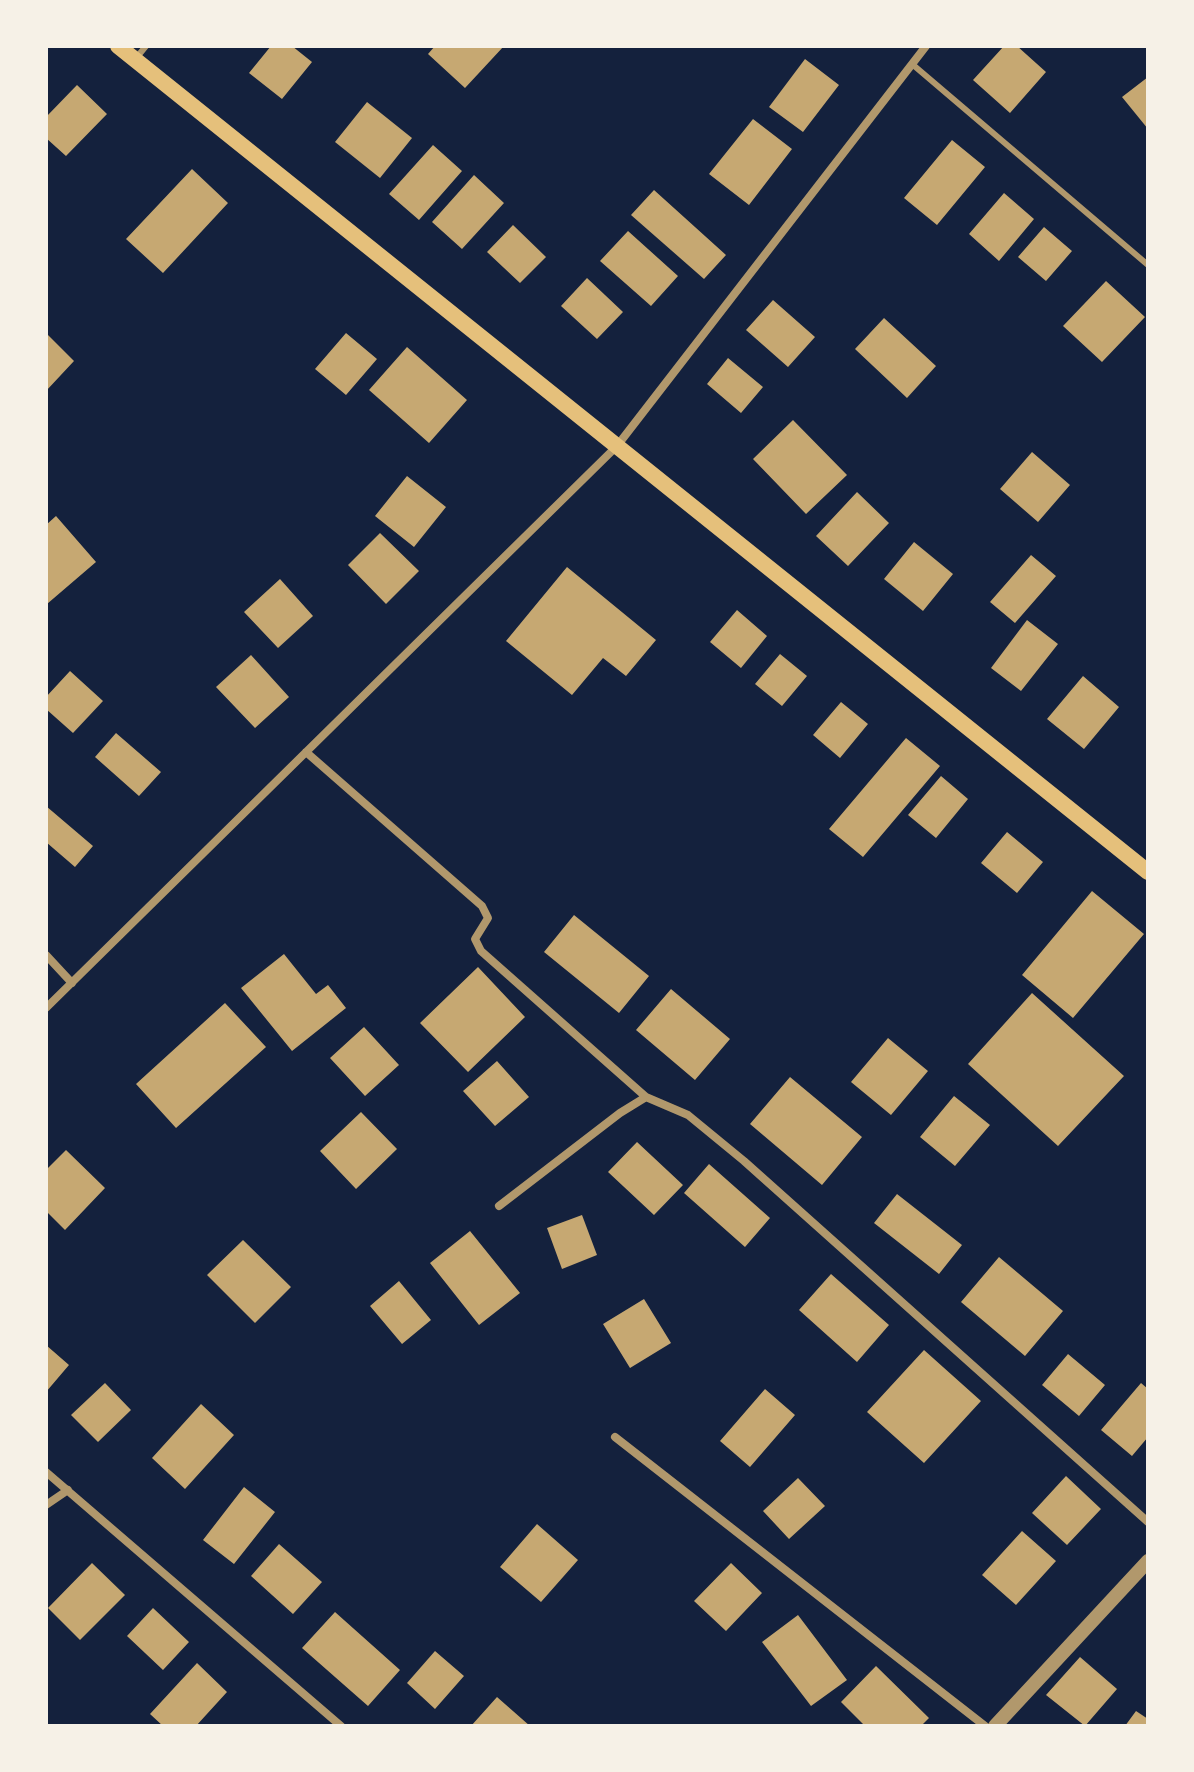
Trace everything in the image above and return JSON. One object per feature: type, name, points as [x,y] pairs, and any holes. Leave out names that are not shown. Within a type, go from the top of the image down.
[{"type":"main road","points":[[118,46],[1148,872]]},
{"type":"street","points":[[46,1008],[617,446],[926,46]]},
{"type":"street","points":[[306,752],[482,906],[488,918],[475,939],[481,951],[646,1097],[688,1115],[744,1161],[1148,1522]]},
{"type":"street","points":[[46,955],[72,983]]},
{"type":"street","points":[[499,1206],[620,1113],[646,1097]]},
{"type":"street","points":[[615,1437],[985,1726]]},
{"type":"street","points":[[46,1472],[341,1726]]},
{"type":"street","points":[[46,1505],[68,1490]]},
{"type":"street","points":[[995,1726],[1148,1561]]},
{"type":"lane","points":[[135,60],[146,46]]},
{"type":"lane","points":[[912,64],[1148,265]]},
{"type":"building","points":[[271,46],[292,46],[312,62],[282,99],[249,73]]},
{"type":"building","points":[[435,46],[504,46],[465,88],[428,54]]},
{"type":"building","points":[[1004,46],[1017,46],[1046,72],[1010,113],[973,80]]},
{"type":"building","points":[[805,59],[839,85],[803,132],[769,107]]},
{"type":"building","points":[[1148,77],[1148,129],[1122,97]]},
{"type":"building","points":[[77,85],[107,114],[66,156],[46,138],[46,117]]},
{"type":"building","points":[[367,102],[412,138],[380,178],[335,142]]},
{"type":"building","points":[[753,119],[792,149],[749,205],[709,174]]},
{"type":"building","points":[[952,140],[985,167],[937,225],[904,198]]},
{"type":"building","points":[[433,145],[462,171],[419,220],[389,194]]},
{"type":"building","points":[[192,169],[228,203],[163,273],[126,239]]},
{"type":"building","points":[[474,175],[504,203],[462,249],[432,222]]},
{"type":"building","points":[[654,190],[726,255],[704,279],[631,215]]},
{"type":"building","points":[[1004,193],[1034,219],[999,261],[969,234]]},
{"type":"building","points":[[513,225],[546,257],[520,283],[487,252]]},
{"type":"building","points":[[1044,227],[1072,251],[1046,281],[1018,257]]},
{"type":"building","points":[[628,231],[678,276],[651,306],[600,261]]},
{"type":"building","points":[[587,278],[623,312],[597,339],[561,306]]},
{"type":"building","points":[[1106,281],[1145,317],[1102,362],[1063,326]]},
{"type":"building","points":[[773,300],[815,337],[788,367],[746,330]]},
{"type":"building","points":[[884,318],[936,366],[907,398],[855,349]]},
{"type":"building","points":[[46,333],[74,361],[46,391]]},
{"type":"building","points":[[346,333],[377,359],[346,395],[315,369]]},
{"type":"building","points":[[407,347],[467,400],[429,443],[369,390]]},
{"type":"building","points":[[728,358],[763,387],[741,413],[707,384]]},
{"type":"building","points":[[793,420],[847,475],[806,514],[753,459]]},
{"type":"building","points":[[1032,452],[1070,485],[1038,522],[1000,489]]},
{"type":"building","points":[[407,476],[446,507],[414,547],[375,516]]},
{"type":"building","points":[[857,492],[889,523],[848,566],[816,536]]},
{"type":"building","points":[[56,516],[96,562],[47,604],[46,525]]},
{"type":"building","points":[[380,533],[419,571],[386,604],[348,565]]},
{"type":"building","points":[[914,542],[953,574],[923,611],[884,579]]},
{"type":"building","points":[[1031,555],[1056,576],[1015,623],[990,602]]},
{"type":"building","points":[[567,567],[656,640],[626,676],[603,658],[572,695],[506,641]]},
{"type":"building","points":[[280,579],[313,616],[278,648],[244,612]]},
{"type":"building","points":[[737,610],[767,636],[741,668],[710,642]]},
{"type":"building","points":[[1027,620],[1058,644],[1021,691],[991,668]]},
{"type":"building","points":[[780,654],[807,676],[782,706],[755,684]]},
{"type":"building","points":[[251,655],[289,697],[255,728],[216,687]]},
{"type":"building","points":[[70,671],[103,701],[73,733],[46,709],[46,697]]},
{"type":"building","points":[[1083,676],[1119,707],[1084,749],[1047,719]]},
{"type":"building","points":[[841,702],[868,724],[840,758],[813,735]]},
{"type":"building","points":[[116,733],[161,772],[139,796],[95,757]]},
{"type":"building","points":[[906,738],[940,766],[863,857],[829,829]]},
{"type":"building","points":[[941,776],[968,799],[936,838],[908,815]]},
{"type":"building","points":[[46,806],[93,846],[75,867],[46,842]]},
{"type":"building","points":[[1007,832],[1043,862],[1017,893],[981,863]]},
{"type":"building","points":[[1092,891],[1144,934],[1073,1018],[1022,975]]},
{"type":"building","points":[[574,915],[649,976],[619,1013],[544,952]]},
{"type":"building","points":[[284,954],[316,994],[328,985],[346,1008],[292,1051],[241,988]]},
{"type":"building","points":[[478,967],[525,1017],[468,1072],[420,1023]]},
{"type":"building","points":[[671,989],[730,1039],[695,1080],[636,1030]]},
{"type":"building","points":[[1032,993],[1124,1076],[1058,1146],[968,1064]]},
{"type":"building","points":[[225,1003],[266,1047],[176,1128],[136,1084]]},
{"type":"building","points":[[364,1027],[399,1065],[365,1096],[330,1058]]},
{"type":"building","points":[[888,1038],[928,1071],[891,1115],[851,1082]]},
{"type":"building","points":[[497,1061],[529,1097],[495,1126],[463,1091]]},
{"type":"building","points":[[790,1077],[862,1137],[822,1185],[750,1124]]},
{"type":"building","points":[[954,1096],[990,1125],[955,1166],[920,1137]]},
{"type":"building","points":[[361,1112],[397,1149],[356,1189],[320,1151]]},
{"type":"building","points":[[637,1142],[683,1185],[654,1215],[608,1172]]},
{"type":"building","points":[[66,1150],[105,1188],[65,1230],[46,1211],[46,1170]]},
{"type":"building","points":[[709,1164],[770,1218],[745,1247],[684,1193]]},
{"type":"building","points":[[897,1194],[962,1245],[939,1274],[874,1223]]},
{"type":"building","points":[[582,1215],[597,1255],[562,1269],[547,1228]]},
{"type":"building","points":[[470,1231],[520,1293],[479,1325],[430,1263]]},
{"type":"building","points":[[243,1240],[291,1287],[255,1323],[207,1275]]},
{"type":"building","points":[[999,1257],[1063,1311],[1025,1356],[961,1302]]},
{"type":"building","points":[[831,1274],[889,1325],[857,1362],[799,1310]]},
{"type":"building","points":[[399,1281],[431,1320],[402,1344],[370,1306]]},
{"type":"building","points":[[644,1299],[671,1343],[630,1368],[603,1324]]},
{"type":"building","points":[[46,1345],[69,1365],[46,1392]]},
{"type":"building","points":[[924,1350],[981,1401],[924,1463],[867,1412]]},
{"type":"building","points":[[1068,1354],[1105,1385],[1079,1416],[1042,1385]]},
{"type":"building","points":[[105,1383],[131,1410],[98,1442],[71,1415]]},
{"type":"building","points":[[1141,1383],[1148,1389],[1148,1437],[1132,1456],[1101,1430]]},
{"type":"building","points":[[765,1389],[795,1415],[750,1467],[720,1441]]},
{"type":"building","points":[[201,1404],[234,1435],[185,1489],[152,1458]]},
{"type":"building","points":[[1066,1476],[1101,1509],[1067,1545],[1032,1513]]},
{"type":"building","points":[[798,1478],[825,1506],[789,1539],[763,1511]]},
{"type":"building","points":[[244,1487],[275,1512],[234,1564],[203,1540]]},
{"type":"building","points":[[537,1524],[578,1560],[541,1602],[500,1567]]},
{"type":"building","points":[[1022,1531],[1056,1561],[1016,1605],[982,1575]]},
{"type":"building","points":[[279,1544],[322,1582],[293,1614],[251,1576]]},
{"type":"building","points":[[92,1563],[125,1595],[80,1640],[48,1608]]},
{"type":"building","points":[[731,1563],[762,1593],[726,1631],[694,1601]]},
{"type":"building","points":[[153,1608],[189,1642],[163,1670],[127,1636]]},
{"type":"building","points":[[335,1612],[400,1670],[368,1706],[302,1648]]},
{"type":"building","points":[[798,1615],[847,1680],[811,1706],[762,1642]]},
{"type":"building","points":[[435,1651],[464,1676],[435,1709],[407,1683]]},
{"type":"building","points":[[1080,1657],[1117,1689],[1085,1726],[1046,1695]]},
{"type":"building","points":[[197,1663],[227,1692],[196,1726],[163,1726],[150,1714]]},
{"type":"building","points":[[876,1666],[929,1718],[921,1726],[865,1726],[841,1702]]},
{"type":"building","points":[[497,1697],[530,1726],[471,1726]]},
{"type":"building","points":[[1136,1711],[1148,1719],[1148,1726],[1125,1726]]}]
